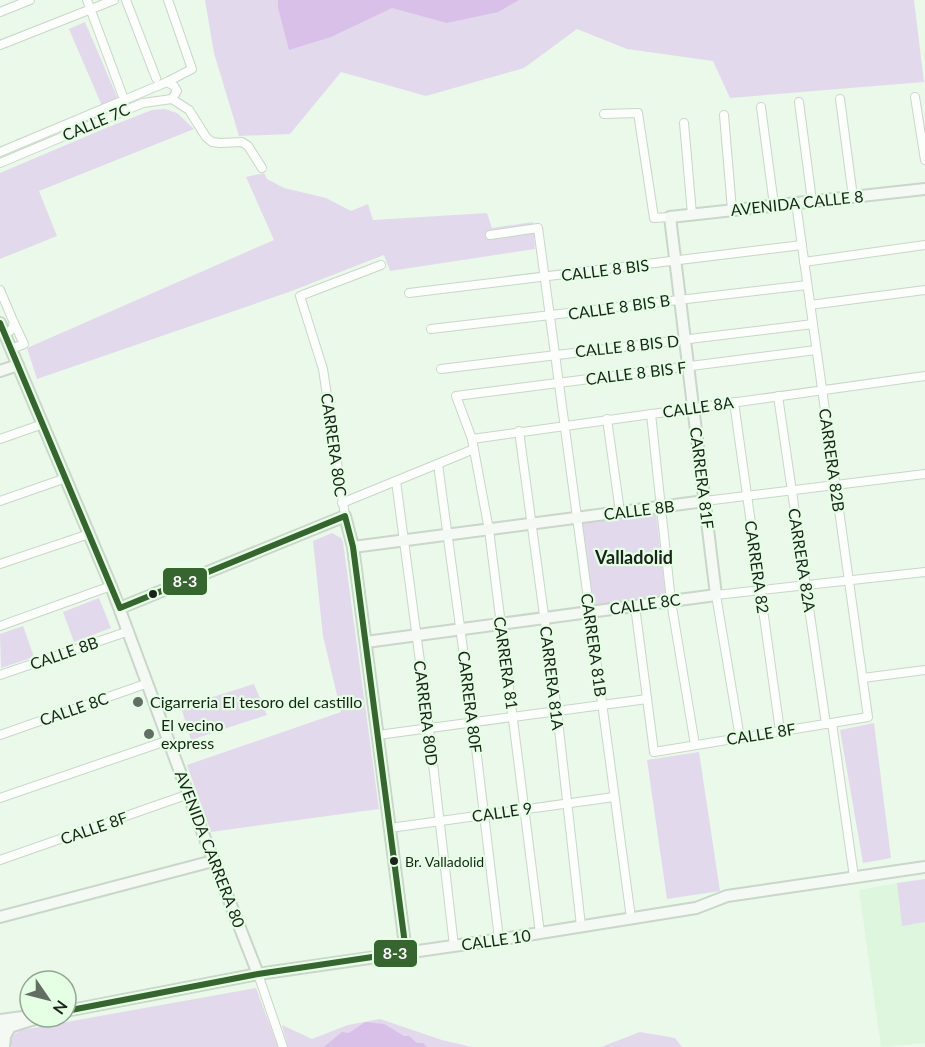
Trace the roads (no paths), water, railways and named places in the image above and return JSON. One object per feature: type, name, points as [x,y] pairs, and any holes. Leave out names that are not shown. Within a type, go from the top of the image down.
[{"type":"street","points":[[0,12],[30,0]]},
{"type":"street","points":[[87,0],[122,94]]},
{"type":"street","points":[[0,45],[114,0]]},
{"type":"street","points":[[126,0],[156,78]]},
{"type":"street","name":"CALLE 7C","points":[[0,152],[192,69],[168,0]]},
{"type":"street","points":[[166,82],[174,86],[177,91],[172,99],[189,110],[206,137],[212,142],[242,142],[248,146],[262,168]]},
{"type":"street","points":[[915,97],[925,160]]},
{"type":"street","name":"CALLE 7C","points":[[0,163],[143,103],[172,99]]},
{"type":"street","points":[[840,99],[853,196]]},
{"type":"street","points":[[800,102],[812,201]]},
{"type":"street","points":[[761,107],[774,205]]},
{"type":"street","points":[[604,114],[638,113],[654,218],[670,217]]},
{"type":"street","points":[[724,115],[732,210]]},
{"type":"street","points":[[684,123],[692,214]]},
{"type":"street","name":"AVENIDA CALLE 8","points":[[670,217],[925,189]]},
{"type":"street","name":"CARRERA 82B","points":[[796,203],[868,717]]},
{"type":"street","name":"CARRERA 81F","points":[[670,217],[716,595],[740,738]]},
{"type":"street","name":"CARRERA 81B","points":[[490,235],[538,228],[631,918]]},
{"type":"street","name":"CALLE 8 BIS","points":[[409,293],[802,245]]},
{"type":"street","points":[[804,262],[925,245]]},
{"type":"street","name":"CARRERA 80C","points":[[381,265],[300,296],[323,369],[342,503],[353,548],[406,952]]},
{"type":"street","name":"CALLE 8 BIS B","points":[[431,329],[807,285]]},
{"type":"street","points":[[0,290],[24,344],[0,353]]},
{"type":"street","points":[[810,305],[925,290]]},
{"type":"street","name":"AVENIDA CARRERA 80","points":[[0,323],[120,608],[213,861],[258,974]]},
{"type":"street","points":[[5,334],[12,329],[14,323]]},
{"type":"street","name":"CALLE 8 BIS D","points":[[441,369],[813,324]]},
{"type":"street","name":"CALLE 8 BIS F","points":[[456,396],[816,350]]},
{"type":"street","points":[[0,371],[18,365]]},
{"type":"street","name":"CALLE 8A","points":[[472,439],[925,376]]},
{"type":"street","name":"CARRERA 81","points":[[456,396],[472,439],[489,530],[540,933]]},
{"type":"street","name":"CARRERA 82A","points":[[777,396],[854,877]]},
{"type":"street","name":"CARRERA 82","points":[[734,402],[780,731]]},
{"type":"street","points":[[651,414],[671,601],[695,745]]},
{"type":"street","points":[[607,419],[620,512]]},
{"type":"street","points":[[0,439],[43,424]]},
{"type":"street","name":"CARRERA 81A","points":[[519,431],[556,711],[581,926]]},
{"type":"street","points":[[342,503],[474,449]]},
{"type":"street","name":"CARRERA 80F","points":[[438,464],[499,939]]},
{"type":"street","name":"CALLE 8B","points":[[353,548],[925,474]]},
{"type":"street","points":[[0,501],[66,478]]},
{"type":"street","name":"CARRERA 80D","points":[[396,481],[429,729],[454,946]]},
{"type":"street","points":[[120,608],[345,516]]},
{"type":"street","points":[[0,564],[89,534]]},
{"type":"street","name":"CALLE 8C","points":[[366,642],[760,588],[925,572]]},
{"type":"street","points":[[0,626],[111,586]]},
{"type":"street","points":[[378,735],[647,699],[635,606]]},
{"type":"street","name":"CALLE 8B","points":[[0,675],[129,631]]},
{"type":"street","points":[[863,678],[925,670]]},
{"type":"street","name":"CALLE 8C","points":[[0,735],[148,683]]},
{"type":"street","name":"CALLE 8F","points":[[647,699],[654,752],[868,717]]},
{"type":"street","points":[[0,798],[169,740]]},
{"type":"street","name":"CALLE 8F","points":[[0,860],[189,794]]},
{"type":"street","name":"CALLE 9","points":[[390,828],[614,797]]},
{"type":"street","points":[[0,917],[213,861]]},
{"type":"street","name":"CALLE 10","points":[[78,1009],[258,974],[696,908],[727,896],[925,867]]},
{"type":"street","points":[[258,974],[283,1047]]},
{"type":"street","points":[[0,1020],[18,1018]]},
{"type":"street","points":[[4,1047],[5,1029]]},
{"type":"place","name":"Cigarreria El tesoro del castillo","points":[[138,702]]},
{"type":"place","name":"El vecino express","points":[[149,734]]},
{"type":"place","name":"Br. Valladolid","points":[[394,861]]},
{"type":"district","name":"Valladolid","points":[[634,558]]}]
